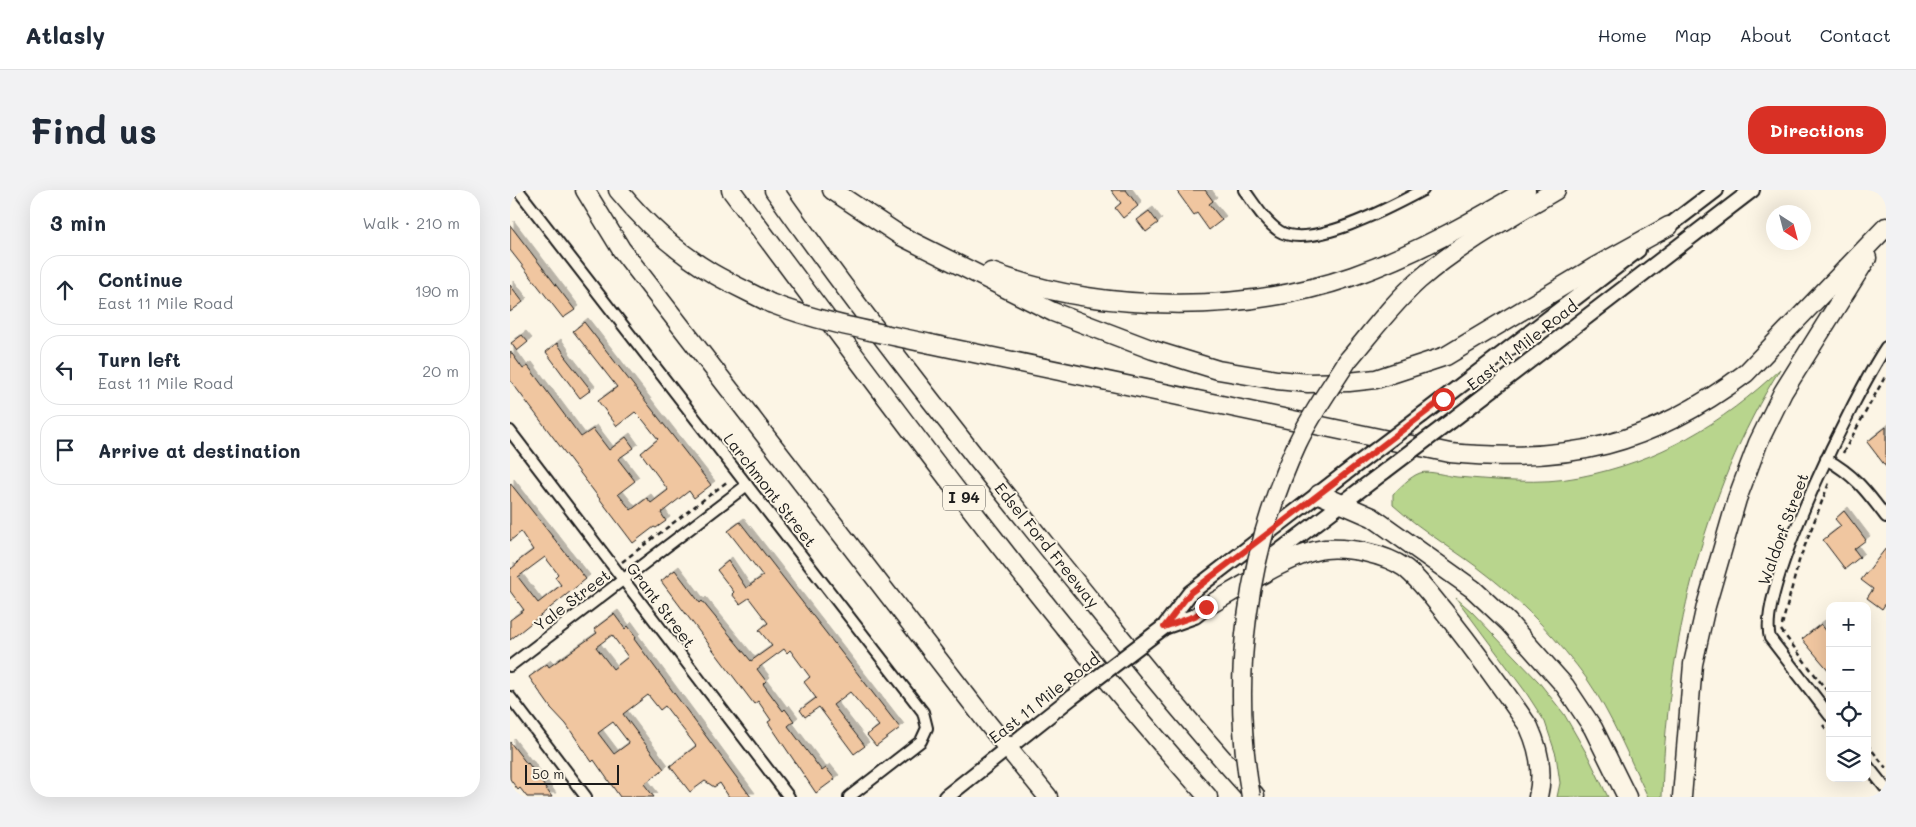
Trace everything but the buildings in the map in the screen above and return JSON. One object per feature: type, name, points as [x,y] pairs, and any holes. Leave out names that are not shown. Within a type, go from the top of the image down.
[{"type":"highway","points":[[585,190],[621,249],[989,725],[1009,746],[1048,797]]},
{"type":"highway","points":[[618,190],[648,223],[712,273],[770,303],[802,315],[844,326],[1450,453],[1485,456],[1555,455],[1585,451],[1649,432],[1708,400],[1746,373],[1886,228]]},
{"type":"highway","name":"I 94","points":[[731,190],[1006,553],[1092,663],[1208,797]]},
{"type":"highway","name":"Edsel Ford Freeway","points":[[774,190],[887,344],[1018,510],[1198,733],[1257,797]]},
{"type":"highway","points":[[832,190],[888,228],[1053,312],[1153,350],[1218,370],[1276,380],[1349,382],[1402,372],[1446,356],[1491,331],[1593,268],[1669,226]]},
{"type":"highway","points":[[920,245],[999,276],[1069,294],[1130,302],[1181,303],[1241,299],[1282,295],[1351,276],[1412,252],[1456,231],[1526,190]]},
{"type":"highway","points":[[1251,797],[1242,730],[1243,648],[1257,557],[1271,510],[1298,442],[1348,360],[1390,310],[1419,280],[1469,242],[1556,190]]},
{"type":"highway","points":[[1682,797],[1693,664],[1708,596],[1737,500],[1758,444],[1783,392],[1886,228]]},
{"type":"highway","points":[[1319,494],[1372,518],[1473,589],[1508,622],[1564,686],[1593,728],[1627,797]]},
{"type":"highway","points":[[1206,607],[1289,560],[1324,549],[1360,552],[1389,560],[1404,567],[1418,579],[1451,620],[1528,727],[1535,742],[1540,766],[1541,784],[1538,797]]},
{"type":"main road","name":"East 11 Mile Road","points":[[946,797],[1164,627],[1190,593],[1716,190]]},
{"type":"main road","name":"East 11 Mile Road","points":[[1164,627],[1195,616],[1752,190]]},
{"type":"street","name":"Larchmont Street","points":[[518,190],[919,706],[926,719],[926,733],[917,746],[849,797]]},
{"type":"street","points":[[1244,190],[1269,222],[1284,234],[1298,237],[1308,236],[1361,220],[1423,190]]},
{"type":"street","name":"Waldorf Street","points":[[1826,711],[1770,638],[1768,630],[1771,609],[1785,559],[1804,508],[1860,390],[1886,347]]},
{"type":"street","name":"Grant Street","points":[[510,431],[789,797]]},
{"type":"street","points":[[1826,459],[1859,481],[1886,517]]},
{"type":"street","name":"Yale Street","points":[[510,666],[747,485]]},
{"type":"street","points":[[510,697],[586,797]]},
{"type":"street","points":[[1871,770],[1886,789]]},
{"type":"path","points":[[1828,692],[1780,630],[1799,561],[1837,465],[1886,375]]},
{"type":"path","points":[[620,563],[728,481]]},
{"type":"path","points":[[1871,749],[1886,768]]},
{"type":"green space","points":[[1780,369],[1753,417],[1729,468],[1709,520],[1693,575],[1671,686],[1662,797],[1648,797],[1604,707],[1587,679],[1566,652],[1542,625],[1503,588],[1417,525],[1393,505],[1393,494],[1412,477],[1424,472],[1457,477],[1549,481],[1579,477],[1636,462],[1662,451],[1712,423],[1758,389]]},
{"type":"green space","points":[[1456,598],[1471,611],[1538,681],[1564,714],[1588,756],[1608,797],[1557,797],[1560,783],[1556,755],[1545,722],[1525,691]]},
{"type":"route","points":[[1206,607],[1195,616],[1164,627],[1190,593],[1443,399]]}]
